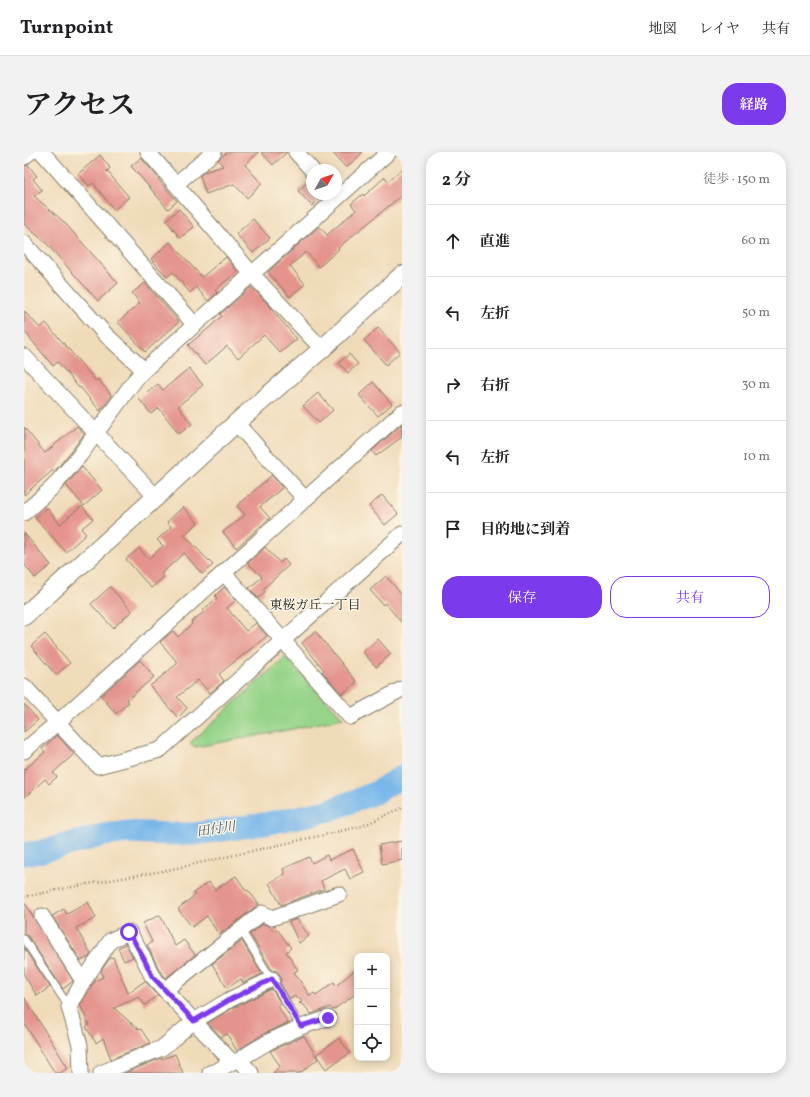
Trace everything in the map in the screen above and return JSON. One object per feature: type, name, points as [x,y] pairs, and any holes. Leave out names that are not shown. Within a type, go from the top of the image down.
[{"type":"street","points":[[24,157],[30,152]]},
{"type":"street","points":[[42,152],[194,324]]},
{"type":"street","points":[[148,152],[252,274],[322,349]]},
{"type":"street","points":[[176,184],[214,152]]},
{"type":"street","points":[[296,152],[307,164]]},
{"type":"street","points":[[342,191],[389,152]]},
{"type":"street","points":[[24,513],[53,487],[96,434],[144,370],[252,274],[332,200]]},
{"type":"street","points":[[24,244],[106,335],[144,370]]},
{"type":"street","points":[[24,616],[236,423],[322,349],[402,275]]},
{"type":"street","points":[[24,356],[156,496]]},
{"type":"street","points":[[24,751],[402,412]]},
{"type":"street","points":[[236,423],[305,499]]},
{"type":"street","points":[[24,686],[98,766],[160,750],[402,534]]},
{"type":"street","points":[[224,573],[350,717],[402,689]]},
{"type":"street","points":[[165,990],[262,913],[272,918],[339,894]]},
{"type":"street","points":[[42,916],[83,981]]},
{"type":"street","points":[[81,1073],[80,1045],[68,1007],[83,981],[111,940],[129,932],[152,976],[194,1021],[236,1061],[251,1073]]},
{"type":"street","points":[[101,1073],[162,1048],[194,1021],[229,1000],[272,979]]},
{"type":"street","points":[[215,1072],[270,1041],[301,1026],[328,1018]]},
{"type":"lane","points":[[241,930],[301,1026]]},
{"type":"lane","points":[[24,939],[68,1007]]},
{"type":"path","points":[[24,897],[168,870],[323,836],[362,826],[402,808]]},
{"type":"green space","points":[[285,657],[343,718],[283,731],[195,747],[190,743]]},
{"type":"building","points":[[227,152],[259,152],[245,165],[262,184],[247,198],[234,184],[206,194],[200,176],[204,172],[223,166],[218,160]]},
{"type":"building","points":[[261,152],[287,152],[273,165]]},
{"type":"building","points":[[332,152],[363,152],[346,168]]},
{"type":"building","points":[[100,155],[110,168],[107,171],[129,197],[114,210],[93,183],[89,186],[78,174]]},
{"type":"building","points":[[141,158],[177,201],[168,209],[131,166]]},
{"type":"building","points":[[28,165],[37,176],[33,179],[42,190],[34,196],[64,222],[118,283],[98,301],[46,243],[24,224],[24,166]]},
{"type":"building","points":[[402,169],[402,195],[338,248],[339,249],[319,267],[306,252],[290,266],[305,284],[290,297],[268,272],[319,226],[327,235],[356,210],[351,204],[363,194],[364,196],[385,177],[388,181]]},
{"type":"building","points":[[306,184],[306,200],[298,191]]},
{"type":"building","points":[[306,200],[318,200],[312,206]]},
{"type":"building","points":[[179,209],[194,227],[180,238],[166,220]]},
{"type":"building","points":[[253,219],[270,238],[253,253],[236,234]]},
{"type":"building","points":[[170,242],[202,277],[226,257],[238,271],[215,290],[217,293],[208,301],[196,287],[190,293],[173,272],[167,277],[151,259]]},
{"type":"building","points":[[145,283],[179,322],[145,352],[118,322],[140,303],[132,293]]},
{"type":"building","points":[[251,287],[272,308],[271,309],[297,339],[280,353],[264,335],[238,358],[227,346],[205,365],[188,345],[222,316],[220,314]]},
{"type":"building","points":[[24,311],[40,328],[46,323],[96,381],[98,379],[112,396],[100,411],[58,362],[53,366],[24,331]]},
{"type":"building","points":[[378,328],[400,352],[386,365],[364,340]]},
{"type":"building","points":[[349,354],[358,364],[348,373],[339,363]]},
{"type":"building","points":[[189,368],[203,385],[178,406],[192,424],[179,434],[159,408],[151,414],[139,399],[158,384],[163,390]]},
{"type":"building","points":[[373,382],[392,404],[378,416],[359,395]]},
{"type":"building","points":[[318,393],[333,410],[319,423],[303,406]]},
{"type":"building","points":[[402,424],[402,437],[376,456],[372,451]]},
{"type":"building","points":[[77,426],[84,434],[73,449],[54,472],[53,470],[24,495],[24,427],[45,453]]},
{"type":"building","points":[[82,467],[102,490],[84,506],[66,485]]},
{"type":"building","points":[[272,475],[282,488],[260,507],[270,518],[236,548],[223,532],[245,515],[237,506]]},
{"type":"building","points":[[382,495],[398,514],[385,525],[369,506]]},
{"type":"building","points":[[82,506],[93,519],[81,529],[86,534],[66,552],[35,518],[47,508],[60,524]]},
{"type":"building","points":[[183,507],[198,523],[184,535],[213,565],[202,574],[184,553],[161,574],[164,577],[151,588],[126,559],[139,548],[148,559],[163,546],[157,540],[171,527],[167,522]]},
{"type":"building","points":[[24,533],[51,565],[35,578],[24,564]]},
{"type":"building","points":[[265,547],[280,563],[284,559],[289,565],[263,589],[265,592],[258,598],[249,588],[262,577],[248,563]]},
{"type":"building","points":[[386,576],[402,595],[402,623],[385,603],[383,605],[370,590]]},
{"type":"building","points":[[110,587],[132,611],[113,628],[91,604]]},
{"type":"building","points":[[224,587],[236,600],[227,608],[246,631],[256,623],[267,636],[219,674],[224,681],[210,693],[198,680],[177,697],[187,708],[178,718],[150,686],[178,663],[160,642],[173,631],[178,637],[192,624],[191,622],[204,612],[203,610],[217,598],[215,596]]},
{"type":"building","points":[[315,631],[357,682],[342,694],[322,672],[324,670],[302,643]]},
{"type":"building","points":[[45,634],[70,663],[56,675],[31,646]]},
{"type":"building","points":[[378,639],[391,654],[376,667],[363,652]]},
{"type":"building","points":[[140,660],[154,677],[127,700],[129,702],[116,714],[101,696]]},
{"type":"building","points":[[24,704],[38,720],[24,732]]},
{"type":"building","points":[[57,735],[74,754],[53,773],[57,777],[49,784],[45,779],[24,798],[24,770],[45,752],[42,749]]},
{"type":"building","points":[[402,841],[402,860],[382,864],[379,845]]},
{"type":"building","points":[[353,849],[364,872],[350,879],[345,869],[321,881],[324,889],[281,905],[269,883],[285,874],[283,869],[309,857],[312,863],[327,855],[329,860]]},
{"type":"building","points":[[236,876],[246,891],[248,890],[259,904],[219,935],[207,916],[192,927],[178,909],[195,895],[193,893],[209,882],[215,890]]},
{"type":"building","points":[[24,902],[73,981],[63,989],[28,936],[24,934]]},
{"type":"building","points":[[88,902],[96,918],[76,928],[91,954],[89,957],[81,961],[52,916],[64,909],[67,914]]},
{"type":"building","points":[[160,915],[175,946],[184,940],[195,955],[166,978],[160,971],[147,945],[152,942],[143,923]]},
{"type":"building","points":[[297,919],[309,936],[299,943],[289,922]]},
{"type":"building","points":[[263,924],[269,926],[273,931],[277,929],[291,948],[286,952],[298,970],[294,972],[310,996],[314,993],[316,995],[334,982],[336,986],[354,971],[354,995],[333,1010],[330,1007],[311,1014],[304,1005],[299,1003],[302,1002],[299,997],[297,999],[295,996],[290,999],[280,983],[280,975],[277,971],[272,970],[250,934]]},
{"type":"building","points":[[242,941],[262,974],[243,983],[241,979],[227,988],[212,964]]},
{"type":"building","points":[[126,944],[133,957],[124,961],[118,948]]},
{"type":"building","points":[[24,948],[50,987],[37,996],[24,975]]},
{"type":"building","points":[[113,957],[128,993],[145,981],[158,995],[145,1005],[139,997],[114,1008],[139,1030],[141,1029],[150,1043],[111,1059],[103,1038],[96,1043],[86,1027],[89,1025],[80,1005],[95,981],[103,977],[101,971],[110,958]]},
{"type":"building","points":[[272,989],[281,1004],[278,1006],[288,1023],[265,1033],[237,1051],[227,1034],[221,1037],[208,1023],[233,1008]]},
{"type":"building","points":[[24,997],[68,1068],[60,1073],[55,1073],[24,1023]]},
{"type":"building","points":[[304,1036],[318,1059],[300,1073],[273,1073],[280,1066],[270,1051]]},
{"type":"building","points":[[339,1038],[350,1053],[326,1069],[316,1055]]},
{"type":"building","points":[[175,1054],[183,1073],[125,1073],[161,1058],[162,1059]]},
{"type":"waterway","name":"田付川","points":[[24,854],[39,852],[104,835],[128,832],[194,834],[264,824],[327,811],[375,793],[402,776]]},
{"type":"district","name":"東桜ガ丘一丁目","points":[[315,606]]},
{"type":"route","points":[[129,932],[152,976],[194,1021],[229,1000],[272,979],[301,1026],[328,1018]]}]
